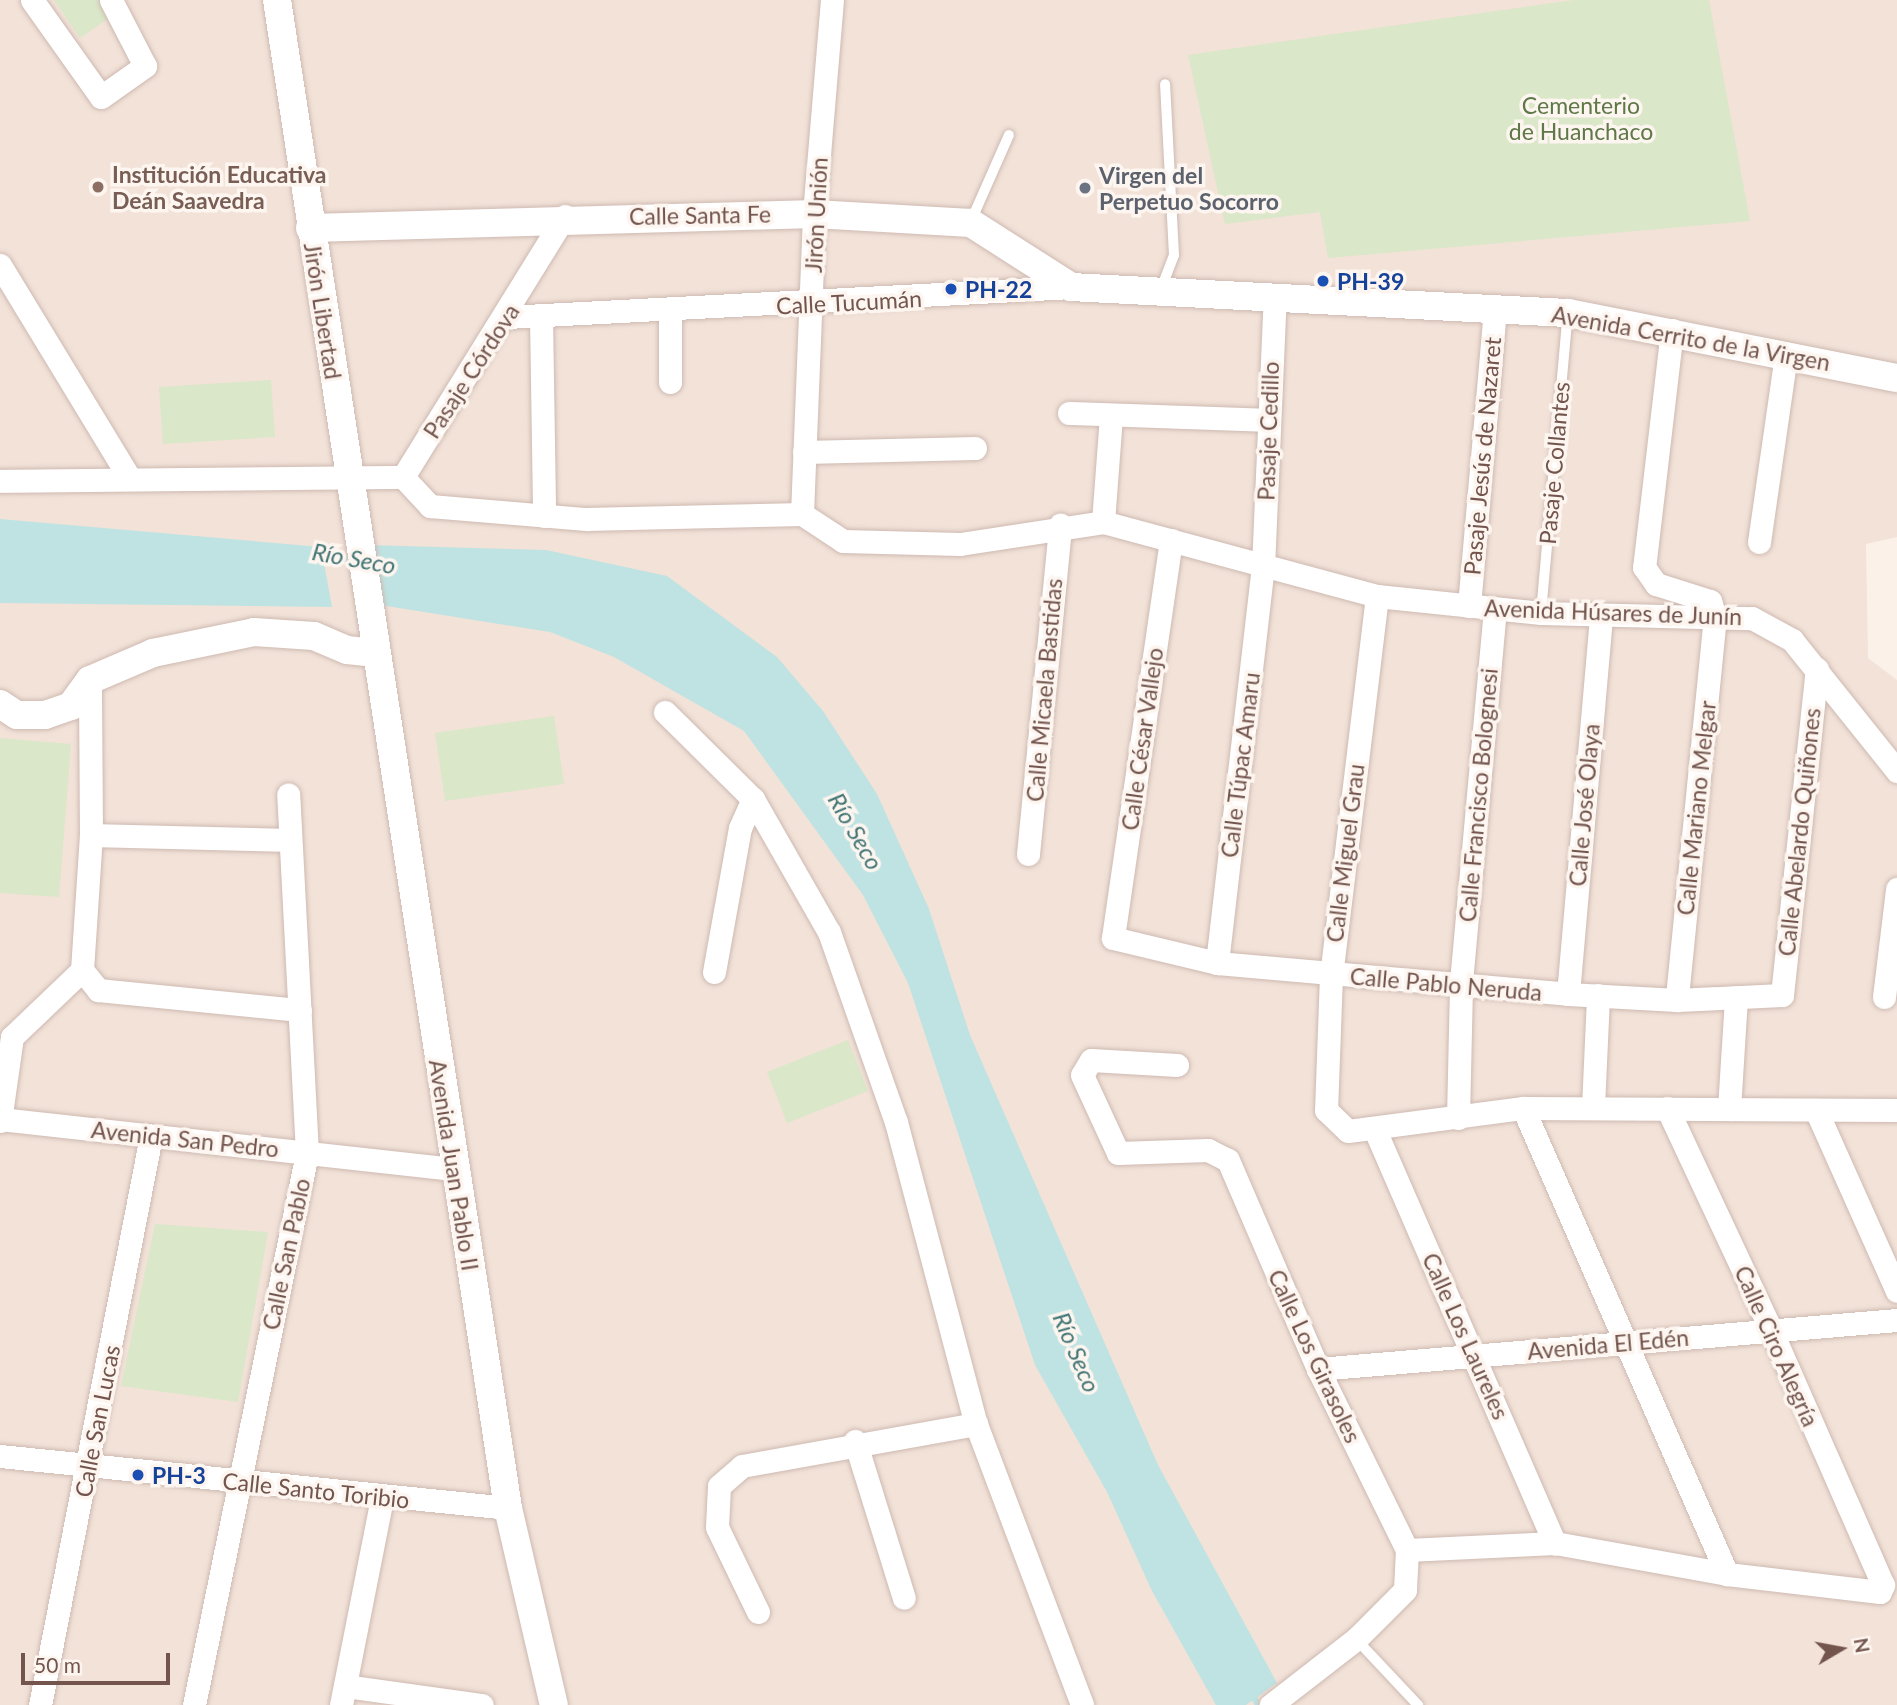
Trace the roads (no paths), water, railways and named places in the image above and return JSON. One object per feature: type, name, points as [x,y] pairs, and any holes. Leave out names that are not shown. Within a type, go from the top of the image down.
[{"type":"street","points":[[32,0],[101,97],[145,66],[111,0]]},
{"type":"street","name":"Jirón Libertad","points":[[277,0],[370,622]]},
{"type":"street","name":"Jirón Unión","points":[[802,514],[814,214],[832,0]]},
{"type":"street","name":"Calle Santa Fe","points":[[310,228],[565,216],[814,214],[971,223],[1072,287]]},
{"type":"street","name":"Pasaje Córdova","points":[[403,477],[506,317],[565,216]]},
{"type":"street","points":[[0,265],[130,479]]},
{"type":"street","name":"Calle Tucumán","points":[[506,317],[811,306],[1072,287],[1275,296]]},
{"type":"street","name":"Avenida Cerrito de la Virgen","points":[[1275,296],[1495,306],[1568,313],[1672,330],[1897,378]]},
{"type":"street","name":"Pasaje Cedillo","points":[[1263,567],[1267,420],[1275,296]]},
{"type":"street","name":"Pasaje Jesús de Nazaret","points":[[1469,606],[1495,306]]},
{"type":"street","points":[[670,311],[670,382]]},
{"type":"street","points":[[541,316],[544,516]]},
{"type":"street","points":[[1672,330],[1644,567],[1656,584],[1710,601],[1715,616]]},
{"type":"street","points":[[1759,542],[1786,354]]},
{"type":"street","points":[[1069,413],[1267,420]]},
{"type":"street","points":[[1103,522],[1111,416]]},
{"type":"street","points":[[804,452],[975,448]]},
{"type":"street","points":[[0,481],[403,477],[430,506],[544,516],[802,514]]},
{"type":"street","name":"Avenida Húsares de Junín","points":[[802,514],[843,541],[960,544],[1060,525],[1103,522],[1377,596],[1541,613],[1715,616],[1774,625],[1817,669],[1897,771]]},
{"type":"street","name":"Calle Micaela Bastidas","points":[[1028,855],[1060,525]]},
{"type":"street","name":"Calle César Vallejo","points":[[1113,938],[1171,540]]},
{"type":"street","name":"Calle Túpac Amaru","points":[[1217,963],[1263,567]]},
{"type":"street","name":"Calle Miguel Grau","points":[[1375,1130],[1348,1131],[1326,1110],[1331,975],[1377,596]]},
{"type":"street","name":"Calle Francisco Bolognesi","points":[[1458,1118],[1461,982],[1495,608]]},
{"type":"street","name":"Calle José Olaya","points":[[1568,994],[1601,615]]},
{"type":"street","name":"Calle Mariano Melgar","points":[[1677,1000],[1715,616]]},
{"type":"street","name":"Avenida Juan Pablo II","points":[[370,622],[453,1169],[508,1508],[554,1705]]},
{"type":"street","points":[[0,704],[17,715],[45,715],[71,706],[90,680],[153,653],[254,632],[314,636],[347,650],[374,653]]},
{"type":"street","name":"Calle Abelardo Quiñones","points":[[1782,995],[1817,669]]},
{"type":"street","points":[[0,1119],[12,1037],[82,970],[91,835],[90,680]]},
{"type":"street","points":[[665,712],[753,799],[829,932],[896,1122],[976,1424],[1082,1705]]},
{"type":"street","name":"Calle San Pablo","points":[[194,1705],[307,1153],[288,795]]},
{"type":"street","points":[[714,972],[740,828],[753,799]]},
{"type":"street","points":[[91,835],[290,840]]},
{"type":"street","points":[[1884,998],[1897,889]]},
{"type":"street","name":"Calle Pablo Neruda","points":[[1113,938],[1217,963],[1331,975],[1461,982],[1568,994],[1677,1000],[1782,995]]},
{"type":"street","points":[[82,970],[98,990],[300,1010]]},
{"type":"street","points":[[1592,1107],[1598,995]]},
{"type":"street","points":[[1729,1109],[1736,997]]},
{"type":"street","name":"Calle Los Girasoles","points":[[1177,1065],[1091,1060],[1082,1075],[1118,1153],[1208,1150],[1228,1160],[1318,1369],[1407,1550]]},
{"type":"street","points":[[1524,1108],[1623,1343],[1727,1574]]},
{"type":"street","points":[[1375,1130],[1524,1108],[1897,1110]]},
{"type":"street","name":"Calle Ciro Alegría","points":[[1667,1108],[1771,1330],[1883,1585],[1874,1595],[1727,1574]]},
{"type":"street","points":[[1816,1110],[1897,1291]]},
{"type":"street","name":"Avenida San Pedro","points":[[0,1119],[453,1169]]},
{"type":"street","name":"Calle Los Laureles","points":[[1375,1130],[1476,1356],[1555,1543]]},
{"type":"street","name":"Calle San Lucas","points":[[40,1705],[90,1465],[151,1136]]},
{"type":"street","name":"Avenida El Edén","points":[[1318,1369],[1897,1320]]},
{"type":"street","points":[[758,1612],[717,1527],[719,1486],[742,1466],[855,1441],[976,1424]]},
{"type":"street","points":[[855,1441],[904,1598]]},
{"type":"street","name":"Calle Santo Toribio","points":[[0,1456],[382,1498],[508,1508]]},
{"type":"street","points":[[382,1498],[343,1696],[482,1705]]},
{"type":"street","points":[[1271,1705],[1356,1639],[1405,1590],[1407,1550],[1555,1543],[1727,1574]]},
{"type":"lane","points":[[1161,289],[1174,255],[1175,227],[1165,84]]},
{"type":"lane","points":[[971,223],[1009,135]]},
{"type":"lane","name":"Pasaje Collantes","points":[[1541,613],[1568,313]]},
{"type":"lane","points":[[1356,1639],[1418,1705]]},
{"type":"water","points":[[0,519],[321,547],[332,607],[0,603]]},
{"type":"water","points":[[366,545],[546,550],[667,576],[777,657],[823,711],[877,794],[929,909],[970,1035],[1158,1465],[1277,1683],[1246,1705],[1216,1705],[1152,1591],[1107,1492],[1035,1365],[908,983],[863,895],[744,731],[614,657],[550,632],[374,604]]},
{"type":"waterway","name":"Río Seco","points":[[316,552],[357,562]]},
{"type":"waterway","name":"Río Seco","points":[[1251,1692],[1258,1705]]},
{"type":"place","name":"Institución Educativa Deán Saavedra","points":[[98,187]]},
{"type":"place","name":"Virgen del Perpetuo Socorro","points":[[1085,188]]},
{"type":"place","name":"PH-39","points":[[1323,281]]},
{"type":"place","name":"PH-22","points":[[951,289]]},
{"type":"place","name":"PH-3","points":[[138,1475]]},
{"type":"park label","name":"Cementerio de Huanchaco","points":[[1581,118]]}]
